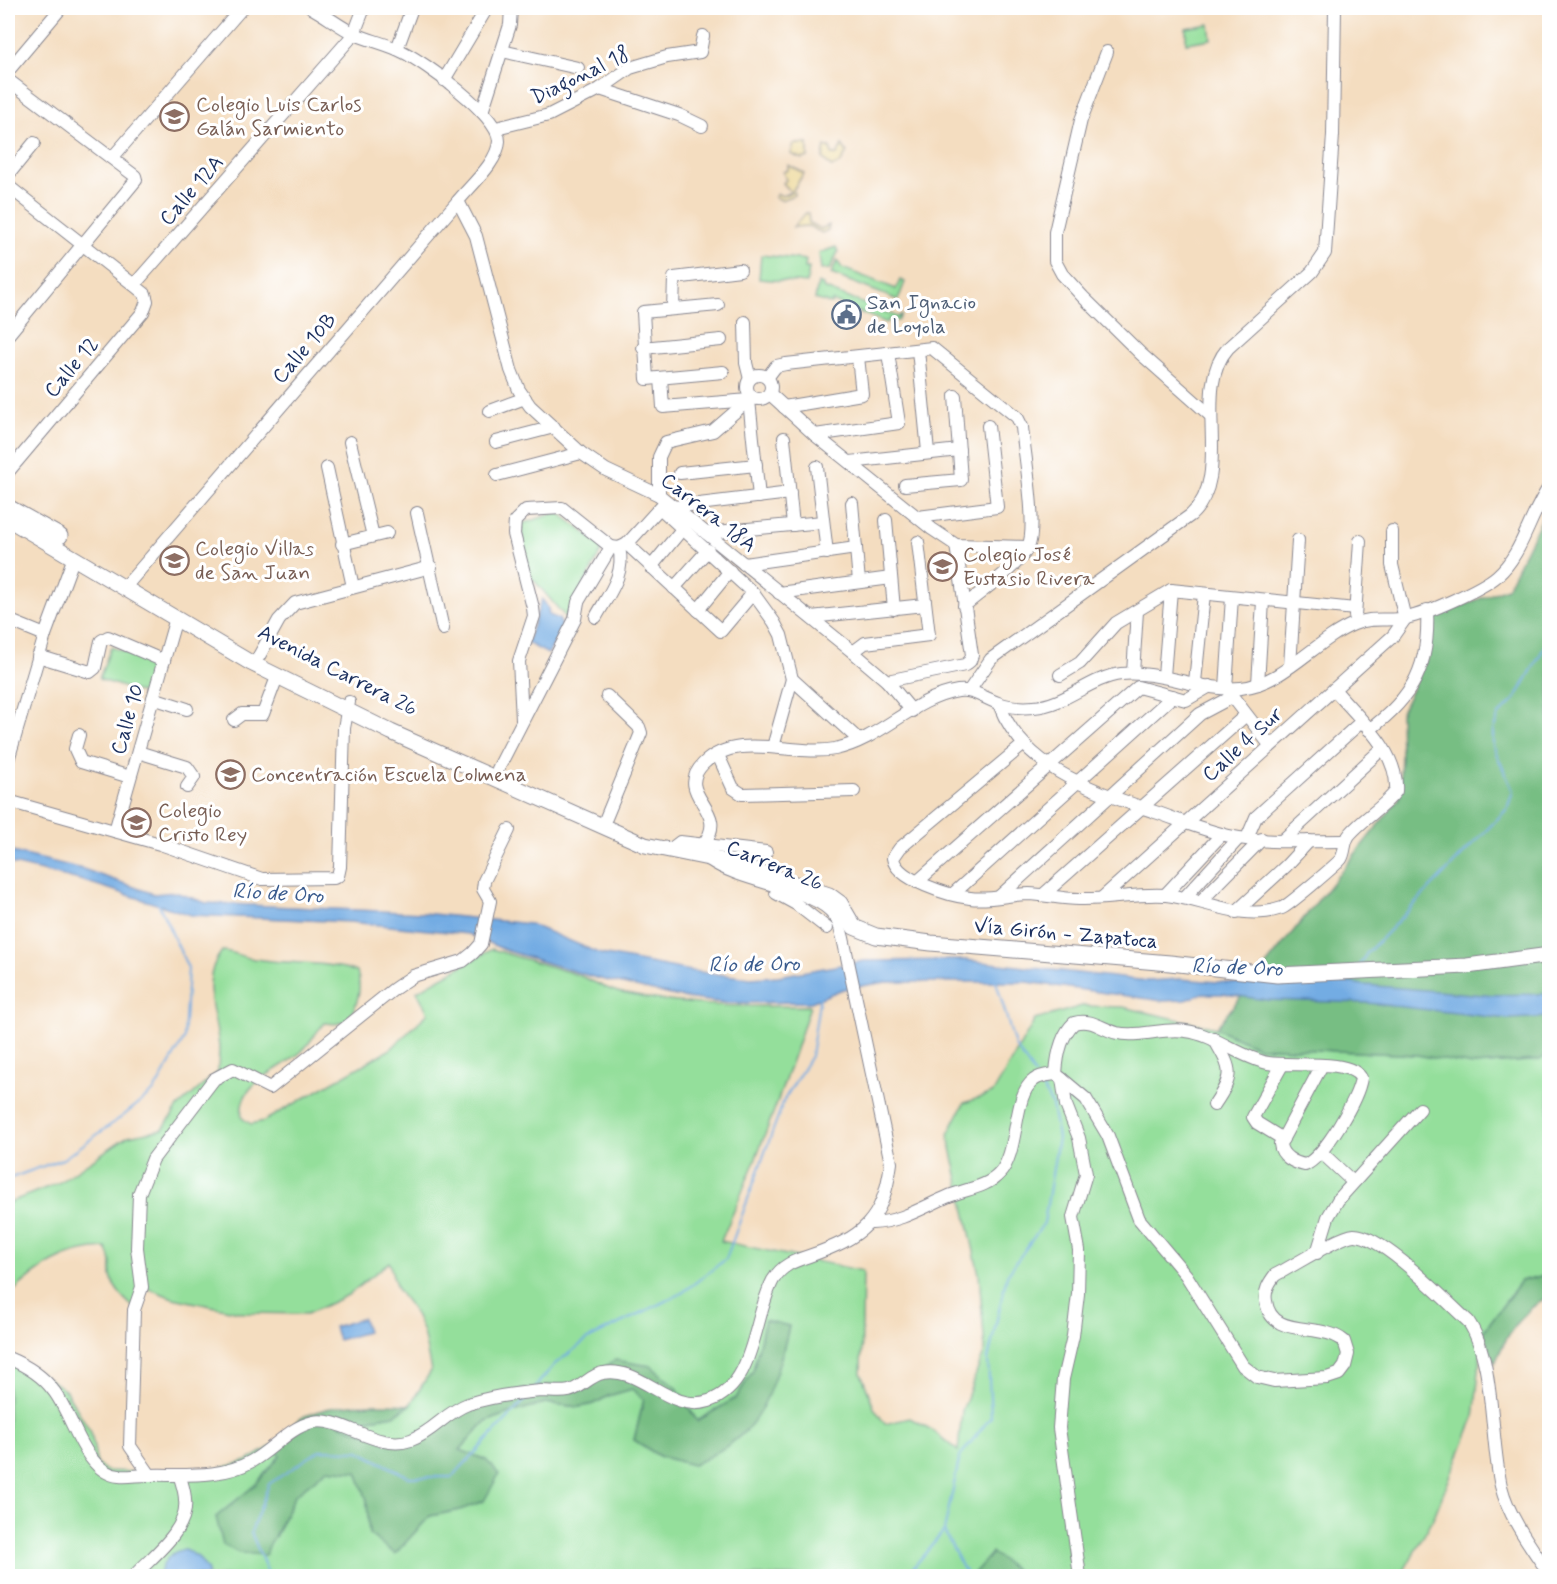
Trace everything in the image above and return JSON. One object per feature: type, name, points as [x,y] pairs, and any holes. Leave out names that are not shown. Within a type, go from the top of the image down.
[{"type":"main road","name":"Avenida Carrera 26","points":[[8,507],[128,583],[348,707],[635,840],[710,860]]},
{"type":"main road","name":"Avenida Carrera 26","points":[[8,519],[74,557],[128,583],[176,618],[277,677],[498,769],[650,838],[666,848]]},
{"type":"main road","name":"Vía Girón - Zapatoca","points":[[710,860],[766,873],[829,895],[840,903],[855,927],[876,936],[932,944],[1170,963],[1277,975],[1339,974],[1488,964],[1550,955]]},
{"type":"street","points":[[8,71],[61,8]]},
{"type":"street","points":[[112,158],[242,8]]},
{"type":"street","points":[[312,8],[354,34],[397,49],[444,80],[482,112],[496,128]]},
{"type":"street","name":"Calle 12A","points":[[134,285],[354,34],[364,8]]},
{"type":"street","points":[[397,49],[412,8]]},
{"type":"street","points":[[444,80],[487,8]]},
{"type":"street","points":[[482,112],[510,25],[511,8]]},
{"type":"street","points":[[969,691],[991,659],[1195,511],[1208,486],[1211,417],[1216,370],[1221,356],[1312,272],[1325,253],[1333,135],[1335,8]]},
{"type":"street","name":"Diagonal 18","points":[[496,128],[549,115],[600,88],[630,68],[667,57],[700,52],[703,36]]},
{"type":"street","points":[[502,51],[578,68]]},
{"type":"street","points":[[1107,52],[1081,120],[1055,232],[1055,261],[1062,274],[1083,297],[1141,354],[1211,417]]},
{"type":"street","points":[[8,80],[135,176],[135,184],[8,335]]},
{"type":"street","points":[[600,88],[679,115],[702,126]]},
{"type":"street","name":"Calle 10B","points":[[128,583],[458,201],[495,154],[499,141],[496,128]]},
{"type":"street","points":[[8,175],[34,143]]},
{"type":"street","points":[[8,186],[82,247],[134,285]]},
{"type":"street","name":"Carrera 18A","points":[[458,201],[476,236],[512,370],[525,398],[581,453],[606,470],[665,503],[811,617],[887,681],[912,711]]},
{"type":"street","points":[[673,309],[674,278],[740,270]]},
{"type":"street","name":"Calle 12","points":[[8,472],[143,312],[147,301],[145,294],[134,285]]},
{"type":"street","points":[[718,305],[642,312],[643,348],[646,378],[723,372]]},
{"type":"street","points":[[745,322],[746,363],[750,379]]},
{"type":"street","points":[[643,348],[721,340]]},
{"type":"street","points":[[918,350],[928,452]]},
{"type":"street","points":[[767,378],[776,366],[786,364],[935,350],[1017,417],[1022,428],[1032,527],[1029,547],[964,606]]},
{"type":"street","points":[[815,435],[899,423],[888,353]]},
{"type":"street","points":[[784,407],[862,394],[858,357]]},
{"type":"street","points":[[661,378],[663,407],[750,399],[761,400],[770,394],[772,387],[767,378],[756,375],[750,379],[747,386],[750,399],[759,497]]},
{"type":"street","points":[[770,394],[815,435],[956,545],[1029,547]]},
{"type":"street","points":[[905,485],[961,480],[954,396]]},
{"type":"street","points":[[490,411],[525,398]]},
{"type":"street","points":[[750,399],[713,431],[666,442],[659,458],[665,503],[683,528],[753,593],[781,635],[792,679],[773,747]]},
{"type":"street","points":[[918,517],[997,507],[988,426]]},
{"type":"street","points":[[496,442],[554,427]]},
{"type":"street","points":[[784,438],[793,525]]},
{"type":"street","points":[[350,442],[373,536]]},
{"type":"street","points":[[850,462],[959,450]]},
{"type":"street","points":[[497,476],[581,453]]},
{"type":"street","points":[[680,473],[756,465]]},
{"type":"street","points":[[817,467],[827,553]]},
{"type":"street","points":[[327,468],[353,587]]},
{"type":"street","points":[[1000,896],[1200,714],[1229,692],[1258,684],[1355,623],[1376,619],[1405,619],[1484,584],[1505,568],[1550,486]]},
{"type":"street","points":[[498,769],[575,619],[578,602],[619,546],[665,503],[790,493]]},
{"type":"street","points":[[852,503],[859,582]]},
{"type":"street","points":[[522,720],[519,661],[534,616],[514,534],[515,521],[526,510],[561,508],[651,567],[721,631],[753,593]]},
{"type":"street","points":[[417,513],[431,567],[442,629]]},
{"type":"street","points":[[886,520],[894,609]]},
{"type":"street","points":[[706,533],[823,522]]},
{"type":"street","points":[[651,567],[683,528]]},
{"type":"street","points":[[1392,531],[1392,564],[1405,619]]},
{"type":"street","points":[[342,544],[387,533]]},
{"type":"street","points":[[1290,666],[1298,540]]},
{"type":"street","points":[[1355,623],[1360,541]]},
{"type":"street","points":[[853,652],[865,644],[928,636],[918,542]]},
{"type":"street","points":[[887,681],[965,665],[970,662],[972,655],[956,545]]},
{"type":"street","points":[[596,617],[623,565],[619,546]]},
{"type":"street","points":[[744,564],[856,549]]},
{"type":"street","points":[[674,588],[708,550]]},
{"type":"street","points":[[8,760],[38,656],[74,557]]},
{"type":"street","points":[[259,656],[279,620],[295,603],[431,567]]},
{"type":"street","points":[[698,610],[730,571]]},
{"type":"street","points":[[779,593],[891,578]]},
{"type":"street","points":[[1060,675],[1080,663],[1110,628],[1171,590],[1355,609]]},
{"type":"street","points":[[1164,676],[1171,590]]},
{"type":"street","points":[[1196,682],[1204,594]]},
{"type":"street","points":[[1229,692],[1232,597]]},
{"type":"street","points":[[1258,684],[1263,601]]},
{"type":"street","points":[[811,617],[924,606]]},
{"type":"street","points":[[1185,897],[1243,838],[1256,817],[1365,726],[1401,702],[1422,667],[1428,633],[1427,610]]},
{"type":"street","points":[[1132,673],[1137,611]]},
{"type":"street","name":"Calle 10","points":[[115,831],[176,618]]},
{"type":"street","name":"Calle 4 Sur","points":[[1102,898],[1399,630],[1405,619]]},
{"type":"street","points":[[8,620],[45,635]]},
{"type":"street","points":[[38,656],[90,672],[95,668],[101,641],[108,636],[164,661]]},
{"type":"street","points":[[704,843],[711,832],[712,822],[695,792],[693,778],[703,763],[718,755],[748,748],[827,750],[859,740],[947,694],[969,691],[999,704],[1041,707],[1103,678],[1132,673],[1164,676],[1196,682],[1229,692],[1270,745]]},
{"type":"street","points":[[234,720],[242,714],[262,714],[277,677]]},
{"type":"street","points":[[792,679],[859,740]]},
{"type":"street","points":[[1186,700],[1210,686]]},
{"type":"street","points":[[917,882],[1138,687],[1186,700],[1200,714]]},
{"type":"street","points":[[999,704],[1013,733],[1050,767],[1109,796],[1222,834],[1243,838],[1344,841],[1396,791],[1395,772],[1383,748],[1334,689]]},
{"type":"street","points":[[606,818],[640,733],[633,720],[608,696]]},
{"type":"street","points":[[953,894],[1173,696]]},
{"type":"street","points":[[153,698],[188,709]]},
{"type":"street","points":[[8,801],[115,831],[262,879],[334,878],[338,876],[348,707]]},
{"type":"street","points":[[1043,895],[1144,808],[1246,715]]},
{"type":"street","points":[[79,735],[75,749],[81,762],[130,777]]},
{"type":"street","points":[[1023,744],[896,853],[894,864],[917,882],[971,898],[1043,895],[1071,899],[1165,895],[1185,897],[1236,912],[1274,910],[1285,907],[1339,862],[1344,850],[1344,841]]},
{"type":"street","points":[[1284,839],[1383,748]]},
{"type":"street","points":[[138,752],[187,767],[194,777],[187,787]]},
{"type":"street","points":[[718,755],[733,788],[742,794],[854,791]]},
{"type":"street","points":[[150,1474],[130,1446],[134,1310],[142,1287],[137,1248],[140,1194],[153,1159],[214,1079],[233,1069],[270,1088],[394,989],[420,973],[463,961],[481,944],[490,901],[483,889],[484,881],[509,830]]},
{"type":"street","points":[[1165,895],[1222,834]]},
{"type":"street","points":[[1201,901],[1262,839]]},
{"type":"street","points":[[1236,912],[1286,866],[1309,841]]},
{"type":"street","points":[[666,848],[680,842],[766,852]]},
{"type":"street","name":"Carrera 26","points":[[710,860],[725,870],[819,902],[835,916],[843,938],[891,1162],[888,1186],[872,1223]]},
{"type":"street","points":[[754,880],[796,904],[827,928]]},
{"type":"street","points":[[1080,1576],[1059,1428],[1063,1379],[1078,1294],[1079,1250],[1073,1217],[1086,1174],[1079,1138],[1066,1105],[1056,1062],[1065,1033],[1074,1023],[1090,1021],[1116,1033],[1185,1030],[1214,1039],[1264,1062],[1282,1065],[1322,1065],[1353,1069],[1361,1078],[1350,1103],[1322,1153],[1305,1165],[1297,1164],[1280,1150],[1283,1139],[1322,1065]]},
{"type":"street","points":[[1214,1039],[1230,1069],[1230,1078],[1214,1105]]},
{"type":"street","points":[[1282,1065],[1254,1118],[1257,1123],[1283,1139]]},
{"type":"street","points":[[8,1358],[25,1366],[52,1388],[96,1466],[118,1476],[150,1474],[198,1476],[248,1463],[301,1426],[309,1423],[326,1423],[386,1442],[411,1440],[431,1428],[449,1412],[470,1404],[539,1392],[567,1392],[602,1373],[629,1376],[676,1400],[694,1403],[710,1401],[724,1392],[736,1379],[745,1362],[773,1281],[782,1268],[792,1261],[853,1238],[872,1223],[907,1216],[948,1196],[986,1183],[998,1175],[1014,1142],[1023,1100],[1036,1079],[1059,1077],[1086,1099],[1108,1136],[1139,1219],[1186,1275],[1243,1366],[1257,1377],[1274,1382],[1327,1378],[1339,1374],[1346,1366],[1346,1346],[1339,1336],[1278,1323],[1269,1315],[1266,1306],[1267,1288],[1275,1275],[1340,1239],[1353,1235],[1376,1241],[1468,1321],[1476,1332],[1484,1361],[1492,1433],[1502,1489],[1522,1532],[1550,1575]]},
{"type":"street","points":[[1317,1253],[1333,1209],[1353,1182],[1420,1109]]},
{"type":"street","points":[[1322,1153],[1353,1182]]},
{"type":"street","points":[[134,1576],[171,1537],[181,1521],[186,1502],[180,1477]]},
{"type":"green space","points":[[1209,24],[1211,39],[1186,43],[1186,28]]},
{"type":"green space","points":[[836,247],[838,252],[830,269],[821,270],[819,253]]},
{"type":"green space","points":[[761,255],[806,260],[805,268],[809,268],[807,283],[759,279]]},
{"type":"green space","points":[[837,261],[842,268],[896,289],[900,280],[905,282],[898,300],[831,274]]},
{"type":"green space","points":[[818,283],[823,285],[823,288],[898,317],[902,314],[898,321],[889,319],[887,323],[832,301],[831,304],[815,299]]},
{"type":"green space","points":[[1549,504],[1550,863],[1543,868],[1550,875],[1549,1053],[1540,1060],[1473,1065],[1417,1055],[1258,1047],[1216,1028],[1399,799],[1400,714],[1428,657],[1431,618],[1507,588]]},
{"type":"green space","points":[[558,512],[603,547],[567,619],[527,572],[521,524]]},
{"type":"green space","points":[[111,647],[158,663],[147,695],[99,679]]},
{"type":"green space","points":[[492,949],[575,974],[616,992],[645,998],[716,1005],[810,1006],[769,1125],[721,1241],[863,1271],[861,1373],[874,1408],[885,1424],[910,1418],[932,1430],[958,1451],[962,1411],[985,1350],[979,1274],[948,1134],[964,1103],[993,1093],[1035,1020],[1082,1006],[1123,1007],[1216,1028],[1258,1047],[1417,1055],[1473,1065],[1540,1060],[1549,1053],[1549,1274],[1521,1281],[1483,1332],[1474,1418],[1433,1519],[1401,1576],[8,1576],[8,1357],[32,1367],[66,1391],[91,1432],[97,1464],[107,1471],[199,1474],[247,1461],[274,1445],[280,1456],[255,1485],[216,1517],[275,1537],[295,1495],[328,1469],[358,1472],[367,1500],[369,1534],[395,1553],[430,1516],[460,1510],[486,1460],[460,1450],[484,1423],[503,1415],[545,1403],[579,1407],[594,1404],[608,1396],[632,1389],[644,1399],[634,1440],[659,1456],[693,1465],[754,1421],[780,1361],[789,1326],[765,1321],[753,1371],[736,1398],[697,1421],[677,1388],[578,1385],[411,1439],[387,1441],[337,1424],[394,1415],[410,1405],[431,1371],[423,1332],[412,1309],[397,1289],[389,1262],[348,1295],[307,1314],[244,1313],[173,1298],[147,1288],[136,1310],[114,1284],[111,1276],[111,1262],[106,1248],[77,1252],[52,1262],[8,1296],[8,1203],[58,1183],[128,1136],[163,1129],[178,1107],[218,1072],[218,1036],[210,986],[215,962],[222,951],[249,958],[317,964],[357,972],[359,990],[357,1002],[348,1018],[340,1023],[325,1023],[301,1052],[261,1079],[246,1095],[242,1106],[242,1118],[251,1124],[264,1121],[391,1049],[428,1013],[417,991]]},
{"type":"green space","points":[[1549,1274],[1549,1296],[1530,1309],[1516,1324],[1495,1363],[1483,1332],[1521,1281]]},
{"type":"green space","points":[[765,1320],[789,1326],[765,1402],[753,1422],[740,1436],[718,1452],[693,1465],[659,1456],[634,1440],[644,1399],[632,1389],[608,1396],[594,1404],[579,1407],[545,1403],[484,1423],[460,1450],[486,1460],[499,1474],[484,1501],[460,1510],[430,1516],[395,1554],[369,1534],[367,1500],[357,1472],[328,1469],[295,1495],[265,1555],[239,1553],[223,1545],[216,1517],[255,1485],[280,1456],[274,1445],[293,1425],[301,1418],[317,1411],[370,1404],[410,1405],[394,1415],[339,1424],[387,1441],[411,1439],[491,1396],[546,1385],[578,1385],[615,1360],[651,1366],[677,1388],[697,1421],[736,1398],[753,1371]]},
{"type":"green space","points":[[992,1553],[1024,1576],[975,1576],[974,1573]]},
{"type":"sand","points":[[794,144],[808,144],[808,157],[802,159],[791,154]]},
{"type":"sand","points":[[842,145],[847,152],[840,164],[831,167],[823,158],[825,147],[830,147],[832,155],[837,155]]},
{"type":"sand","points":[[788,165],[804,173],[793,190],[794,195],[781,200],[775,197],[778,194],[782,196],[791,192],[783,183],[786,180],[783,172],[788,170]]},
{"type":"sand","points":[[808,213],[809,223],[821,229],[829,225],[828,230],[822,233],[809,226],[793,227]]},
{"type":"water","points":[[542,599],[548,608],[549,615],[559,619],[563,629],[548,654],[527,643]]},
{"type":"water","points":[[8,851],[83,869],[154,894],[175,892],[206,903],[423,913],[530,924],[601,954],[691,971],[751,978],[778,976],[864,961],[965,960],[1148,981],[1180,979],[1244,984],[1320,978],[1364,985],[1484,995],[1549,994],[1549,1017],[1509,1019],[1368,1003],[1267,1000],[1224,994],[1203,994],[1185,1000],[1163,1001],[1027,982],[886,982],[843,989],[811,1002],[726,1003],[684,998],[596,978],[505,950],[468,934],[350,922],[191,915],[84,881],[8,863]]},
{"type":"water","points":[[363,1318],[367,1332],[338,1340],[334,1327]]},
{"type":"water","points":[[185,1549],[198,1557],[208,1571],[207,1576],[159,1576],[168,1558]]},
{"type":"waterway","points":[[1360,964],[1367,953],[1507,809],[1513,791],[1493,746],[1493,730],[1499,715],[1516,698],[1550,637]]},
{"type":"waterway","points":[[8,1179],[63,1159],[123,1116],[154,1091],[184,1039],[188,968],[158,903]]},
{"type":"waterway","points":[[996,981],[1015,1046],[1035,1075]]},
{"type":"waterway","points":[[536,1386],[555,1364],[588,1339],[682,1293],[726,1259],[784,1100],[811,1056],[820,995]]},
{"type":"waterway","points":[[967,1576],[944,1531],[960,1456],[991,1417],[988,1359],[1007,1275],[1044,1223],[1058,1138],[1052,1105],[1039,1082]]},
{"type":"waterway","points":[[269,1576],[251,1532],[269,1484],[320,1450],[359,1451],[409,1477],[452,1477],[527,1398]]},
{"type":"waterway","points":[[906,1576],[944,1531]]},
{"type":"place","name":"Colegio Luis Carlos Galán Sarmiento","points":[[175,116]]},
{"type":"place","name":"San Ignacio de Loyola","points":[[846,314]]},
{"type":"place","name":"Colegio Villas de San Juan","points":[[174,560]]},
{"type":"place","name":"Colegio José Eustasio Rivera","points":[[942,566]]},
{"type":"place","name":"Concentración Escuela Colmena","points":[[230,774]]},
{"type":"place","name":"Colegio Cristo Rey","points":[[137,822]]},
{"type":"water label","name":"Río de Oro","points":[[278,892]]},
{"type":"water label","name":"Río de Oro","points":[[754,963]]},
{"type":"water label","name":"Río de Oro","points":[[1237,966]]}]
